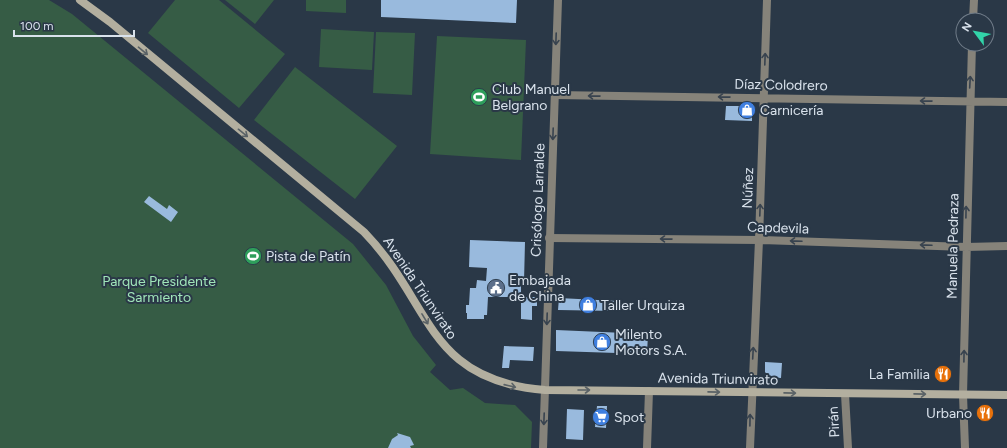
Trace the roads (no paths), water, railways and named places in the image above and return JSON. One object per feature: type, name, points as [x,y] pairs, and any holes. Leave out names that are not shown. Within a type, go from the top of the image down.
[{"type":"main road","name":"Avenida Triunvirato","points":[[80,0],[113,25],[364,232],[388,260],[439,341],[456,359],[478,374],[501,384],[545,390],[1007,395]]},
{"type":"street","name":"Crisólogo Larralde","points":[[543,448],[558,0]]},
{"type":"street","name":"Núñez","points":[[750,448],[767,0]]},
{"type":"street","points":[[973,12],[974,0]]},
{"type":"street","name":"Manuela Pedraza","points":[[965,448],[963,395],[969,102],[972,52]]},
{"type":"street","name":"Díaz Colodrero","points":[[555,95],[1007,102]]},
{"type":"street","name":"Capdevila","points":[[549,238],[759,240],[966,247],[1007,246]]},
{"type":"street","points":[[647,448],[650,391]]},
{"type":"street","name":"Pirán","points":[[845,394],[848,448]]},
{"type":"place","name":"Club Manuel Belgrano","points":[[479,97]]},
{"type":"place","name":"Carnicería","points":[[747,110]]},
{"type":"place","name":"Pista de Patín","points":[[253,256]]},
{"type":"place","name":"Embajada de China","points":[[496,288]]},
{"type":"place","name":"Taller Urquiza","points":[[588,305]]},
{"type":"place","name":"Milento Motors S.A.","points":[[602,342]]},
{"type":"place","name":"La Familia","points":[[943,374]]},
{"type":"place","name":"Urbano","points":[[985,413]]},
{"type":"place","name":"Spot","points":[[601,417]]},
{"type":"park label","name":"Parque Presidente Sarmiento","points":[[159,290]]}]
